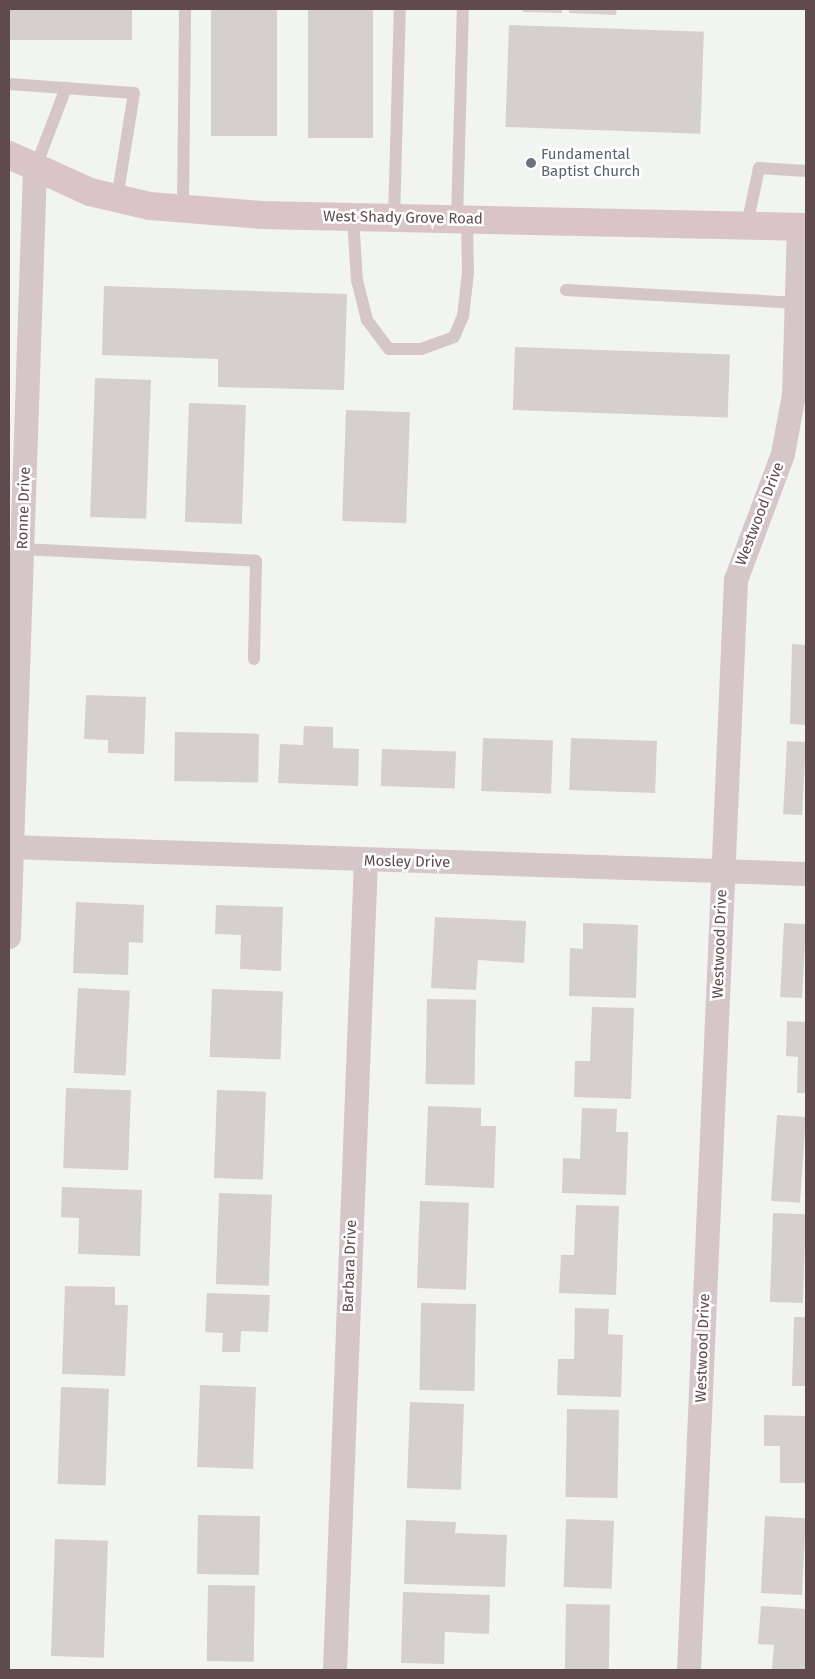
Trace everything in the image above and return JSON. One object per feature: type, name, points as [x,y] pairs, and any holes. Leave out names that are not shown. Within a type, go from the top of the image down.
[{"type":"main road","name":"West Shady Grove Road","points":[[9,155],[35,168],[117,199],[183,209],[353,217],[803,227]]},
{"type":"street","name":"Ronne Drive","points":[[9,937],[35,168]]},
{"type":"street","name":"Westwood Drive","points":[[689,1670],[736,580],[783,454],[794,395],[801,330],[797,303],[803,227]]},
{"type":"street","name":"Mosley Drive","points":[[11,847],[366,861],[723,870],[806,874]]},
{"type":"street","name":"Barbara Drive","points":[[335,1670],[366,861]]},
{"type":"lane","points":[[183,209],[185,9]]},
{"type":"lane","points":[[394,218],[400,9]]},
{"type":"lane","points":[[353,217],[357,280],[367,320],[389,349],[421,349],[454,337],[463,316],[467,281],[462,219],[463,9]]},
{"type":"lane","points":[[9,84],[134,93],[117,199]]},
{"type":"lane","points":[[35,168],[66,88]]},
{"type":"lane","points":[[747,226],[758,168],[806,171]]},
{"type":"lane","points":[[566,290],[797,303]]},
{"type":"lane","points":[[22,548],[256,561],[254,659]]},
{"type":"building","points":[[9,9],[132,9],[132,40],[9,40]]},
{"type":"building","points":[[211,9],[277,9],[277,136],[211,136]]},
{"type":"building","points":[[308,9],[373,9],[373,138],[308,138]]},
{"type":"building","points":[[523,9],[562,9],[562,13],[523,12]]},
{"type":"building","points":[[569,9],[617,9],[616,15],[569,13]]},
{"type":"building","points":[[509,25],[704,32],[700,134],[505,127]]},
{"type":"building","points":[[104,286],[347,294],[344,390],[218,387],[218,359],[102,355]]},
{"type":"building","points":[[515,347],[730,355],[728,417],[513,410]]},
{"type":"building","points":[[95,378],[151,380],[146,519],[90,517]]},
{"type":"building","points":[[189,403],[246,405],[242,524],[185,522]]},
{"type":"building","points":[[346,410],[410,412],[406,523],[342,521]]},
{"type":"building","points":[[792,644],[806,645],[806,725],[790,724]]},
{"type":"building","points":[[86,695],[146,697],[144,754],[108,753],[108,740],[84,739]]},
{"type":"building","points":[[304,726],[333,727],[333,748],[359,749],[358,786],[278,783],[280,744],[303,745]]},
{"type":"building","points":[[175,732],[259,733],[258,782],[174,781]]},
{"type":"building","points":[[483,738],[553,740],[551,793],[481,791]]},
{"type":"building","points":[[571,738],[657,741],[655,793],[569,790]]},
{"type":"building","points":[[787,741],[806,742],[802,815],[783,814]]},
{"type":"building","points":[[382,749],[456,752],[455,789],[381,786]]},
{"type":"building","points":[[76,902],[144,905],[143,943],[129,942],[128,975],[73,973]]},
{"type":"building","points":[[216,905],[283,907],[281,971],[240,969],[241,935],[215,934]]},
{"type":"building","points":[[435,917],[526,921],[524,963],[478,960],[476,990],[431,988]]},
{"type":"building","points":[[583,923],[638,925],[636,998],[569,996],[570,948],[583,949]]},
{"type":"building","points":[[784,923],[806,924],[802,998],[780,997]]},
{"type":"building","points":[[78,988],[130,991],[125,1076],[74,1073]]},
{"type":"building","points":[[212,989],[283,991],[281,1059],[210,1057]]},
{"type":"building","points":[[427,999],[476,1000],[475,1085],[426,1084]]},
{"type":"building","points":[[592,1007],[634,1008],[631,1099],[574,1097],[575,1061],[590,1061]]},
{"type":"building","points":[[787,1021],[806,1022],[806,1093],[797,1093],[798,1057],[786,1056]]},
{"type":"building","points":[[66,1088],[131,1090],[128,1170],[63,1168]]},
{"type":"building","points":[[217,1090],[266,1092],[263,1180],[214,1178]]},
{"type":"building","points":[[428,1106],[481,1108],[481,1126],[496,1126],[494,1188],[425,1185]]},
{"type":"building","points":[[582,1108],[617,1109],[616,1132],[628,1132],[626,1195],[562,1193],[563,1158],[580,1159]]},
{"type":"building","points":[[777,1115],[806,1117],[800,1203],[771,1201]]},
{"type":"building","points":[[62,1187],[142,1190],[140,1256],[78,1254],[79,1218],[61,1217]]},
{"type":"building","points":[[219,1193],[272,1195],[269,1286],[216,1284]]},
{"type":"building","points":[[420,1201],[469,1203],[466,1290],[417,1288]]},
{"type":"building","points":[[576,1205],[619,1206],[616,1295],[559,1293],[561,1255],[574,1255]]},
{"type":"building","points":[[773,1213],[806,1214],[803,1303],[770,1302]]},
{"type":"building","points":[[65,1286],[115,1287],[115,1305],[128,1305],[125,1376],[62,1374]]},
{"type":"building","points":[[207,1293],[270,1295],[268,1332],[241,1331],[240,1352],[222,1352],[223,1333],[205,1332]]},
{"type":"building","points":[[421,1303],[476,1304],[474,1391],[419,1390]]},
{"type":"building","points":[[575,1308],[609,1309],[608,1334],[623,1335],[621,1397],[557,1395],[558,1359],[574,1359]]},
{"type":"building","points":[[794,1317],[806,1317],[806,1386],[792,1386]]},
{"type":"building","points":[[200,1385],[256,1387],[253,1469],[197,1467]]},
{"type":"building","points":[[61,1387],[109,1389],[106,1486],[58,1484]]},
{"type":"building","points":[[410,1402],[464,1404],[461,1490],[407,1488]]},
{"type":"building","points":[[567,1409],[619,1410],[617,1498],[565,1497]]},
{"type":"building","points":[[764,1415],[806,1416],[806,1483],[780,1483],[780,1446],[764,1446]]},
{"type":"building","points":[[198,1515],[260,1516],[259,1575],[197,1574]]},
{"type":"building","points":[[765,1516],[806,1518],[802,1595],[761,1593]]},
{"type":"building","points":[[566,1519],[614,1521],[612,1589],[564,1587]]},
{"type":"building","points":[[406,1520],[456,1522],[455,1533],[507,1535],[505,1587],[404,1584]]},
{"type":"building","points":[[55,1539],[108,1541],[104,1658],[51,1656]]},
{"type":"building","points":[[208,1585],[255,1586],[254,1662],[207,1661]]},
{"type":"building","points":[[403,1592],[490,1595],[489,1634],[445,1632],[444,1664],[401,1663]]},
{"type":"building","points":[[566,1604],[610,1605],[609,1670],[565,1670]]},
{"type":"building","points":[[761,1606],[806,1609],[806,1670],[772,1670],[774,1645],[758,1644]]},
{"type":"place","name":"Fundamental Baptist Church","points":[[531,163]]}]
